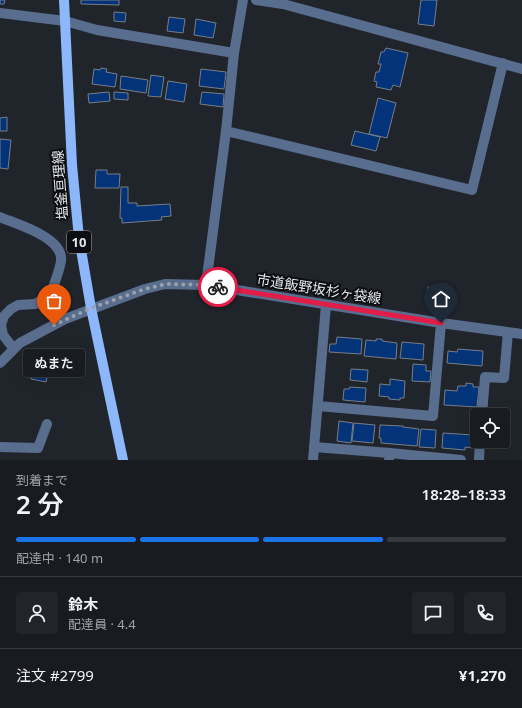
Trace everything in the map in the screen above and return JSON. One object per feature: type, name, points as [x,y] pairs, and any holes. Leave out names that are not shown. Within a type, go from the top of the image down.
[{"type":"main road","name":"塩釜亘理線","points":[[64,0],[72,165],[79,238],[91,308],[123,460]]},
{"type":"street","points":[[206,285],[226,131],[234,53],[243,0]]},
{"type":"street","points":[[256,0],[284,4],[522,69]]},
{"type":"street","points":[[0,13],[65,21],[97,30],[234,53]]},
{"type":"street","points":[[226,131],[472,190],[503,63]]},
{"type":"street","points":[[0,217],[38,232],[58,249],[62,259],[50,296],[36,304],[18,306],[11,309],[4,316],[1,325],[3,335],[14,349]]},
{"type":"street","name":"市道飯野坂杉ヶ袋線","points":[[0,363],[20,343],[65,319],[145,289],[166,284],[206,285],[441,323],[522,334]]},
{"type":"street","points":[[313,460],[326,304]]},
{"type":"street","points":[[318,406],[433,416],[441,323]]},
{"type":"street","points":[[483,408],[485,377],[504,378],[508,332]]},
{"type":"street","points":[[0,447],[38,448],[47,424]]},
{"type":"street","points":[[314,447],[389,457],[461,460]]},
{"type":"street","points":[[479,460],[480,448]]},
{"type":"building","points":[[0,0],[5,0],[4,4],[0,4]]},
{"type":"building","points":[[81,0],[119,0],[119,5],[81,4]]},
{"type":"building","points":[[421,0],[437,0],[434,26],[418,24]]},
{"type":"building","points":[[114,12],[126,13],[125,22],[114,21]]},
{"type":"building","points":[[169,17],[185,19],[183,33],[167,31]]},
{"type":"building","points":[[196,19],[216,23],[213,38],[194,35]]},
{"type":"building","points":[[386,48],[408,53],[400,87],[393,85],[391,90],[376,87],[377,82],[374,81],[376,72],[379,72],[381,64],[378,64],[381,52],[384,52]]},
{"type":"building","points":[[101,68],[107,69],[106,72],[117,74],[115,87],[92,84],[94,69],[100,70]]},
{"type":"building","points":[[201,69],[226,72],[224,89],[199,86]]},
{"type":"building","points":[[151,75],[164,77],[161,97],[148,96]]},
{"type":"building","points":[[121,76],[148,80],[146,93],[120,89]]},
{"type":"building","points":[[168,81],[187,84],[184,102],[165,99]]},
{"type":"building","points":[[109,92],[110,101],[89,103],[88,94]]},
{"type":"building","points":[[114,92],[128,93],[128,100],[114,99]]},
{"type":"building","points":[[202,92],[224,94],[223,107],[200,104]]},
{"type":"building","points":[[378,98],[396,103],[387,138],[369,134]]},
{"type":"building","points":[[7,117],[7,131],[0,131],[0,118]]},
{"type":"building","points":[[355,131],[380,137],[376,151],[351,145]]},
{"type":"building","points":[[0,139],[11,140],[8,169],[0,168]]},
{"type":"building","points":[[96,170],[107,170],[107,174],[120,174],[119,188],[95,188]]},
{"type":"building","points":[[121,187],[128,187],[128,203],[137,203],[137,206],[170,204],[171,216],[161,217],[162,220],[122,223],[122,218],[120,218]]},
{"type":"building","points":[[428,287],[453,291],[451,308],[431,304],[432,301],[426,300]]},
{"type":"building","points":[[337,337],[362,339],[361,354],[329,352],[330,344],[336,344]]},
{"type":"building","points":[[376,339],[397,343],[396,359],[364,356],[366,340],[376,341]]},
{"type":"building","points":[[402,342],[424,344],[423,360],[400,358]]},
{"type":"building","points":[[458,349],[483,351],[482,366],[447,363],[448,351],[457,352]]},
{"type":"building","points":[[413,364],[426,365],[426,371],[431,371],[430,382],[412,381]]},
{"type":"building","points":[[44,367],[49,368],[46,382],[31,379],[33,371],[39,372],[40,368],[43,369]]},
{"type":"building","points":[[351,369],[368,370],[367,382],[350,380]]},
{"type":"building","points":[[390,379],[405,381],[404,398],[400,398],[400,400],[379,396],[380,384],[390,385]]},
{"type":"building","points":[[466,383],[473,384],[473,387],[479,387],[477,407],[444,405],[445,390],[457,391],[458,386],[466,386]]},
{"type":"building","points":[[350,387],[366,388],[365,402],[343,400],[344,389],[349,389]]},
{"type":"building","points":[[339,421],[353,423],[351,443],[337,441]]},
{"type":"building","points":[[354,423],[375,425],[373,443],[352,441]]},
{"type":"building","points":[[380,425],[403,426],[419,429],[417,446],[381,443],[381,438],[379,438]]},
{"type":"building","points":[[421,429],[436,430],[435,448],[419,447]]},
{"type":"building","points":[[443,433],[470,435],[470,448],[465,447],[465,450],[442,448]]},
{"type":"way so far","points":[[54,325],[91,308],[145,289],[166,284],[206,285],[218,287]]},
{"type":"place","name":"ぬまた","points":[[54,325]]},
{"type":"route","points":[[218,287],[441,323]]}]
